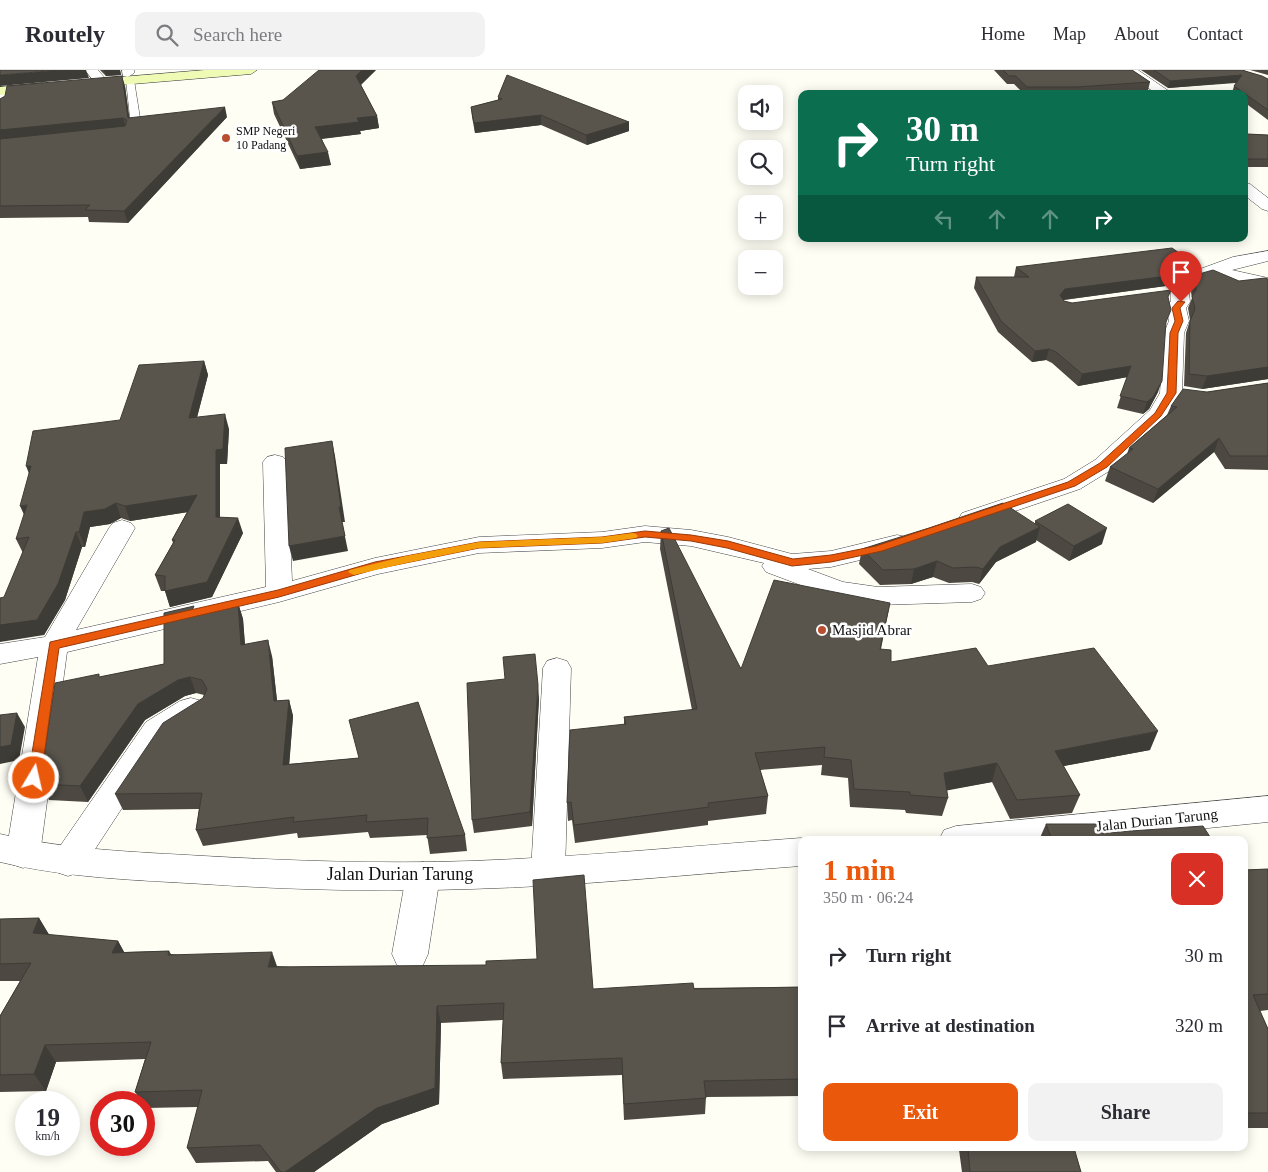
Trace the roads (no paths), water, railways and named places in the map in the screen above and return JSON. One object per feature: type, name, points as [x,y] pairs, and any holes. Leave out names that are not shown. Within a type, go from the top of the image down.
[{"type":"main road","points":[[168,70],[128,75],[71,82],[94,73],[128,75],[251,70]]},
{"type":"main road","points":[[1,89],[52,84]]},
{"type":"street","points":[[1129,70],[1160,90]]},
{"type":"street","points":[[0,106],[1,89]]},
{"type":"street","points":[[1248,190],[1268,206]]},
{"type":"street","points":[[949,526],[1072,484],[1103,465],[1126,446],[1158,414],[1183,394],[1174,333],[1179,321],[1176,308],[1181,302],[1171,294],[1187,280],[1239,261],[1268,256]]},
{"type":"street","points":[[1214,271],[1268,284]]},
{"type":"street","points":[[275,462],[279,593]]},
{"type":"street","points":[[12,851],[54,645],[122,528]]},
{"type":"street","points":[[0,654],[54,645],[279,593],[375,566],[479,545],[602,540],[645,534],[691,538],[728,545],[792,562],[831,558],[878,548],[914,537]]},
{"type":"street","points":[[728,545],[792,574],[839,590],[878,596],[972,593]]},
{"type":"street","points":[[548,871],[557,668]]},
{"type":"street","points":[[68,862],[157,730],[196,706]]},
{"type":"street","name":"Jalan Durian Tarung","points":[[996,836],[1268,809]]},
{"type":"street","name":"Jalan Durian Tarung","points":[[12,851],[68,862],[249,873],[423,876],[548,871],[798,852]]},
{"type":"street","points":[[410,954],[423,876]]},
{"type":"lane","points":[[128,75],[135,118]]},
{"type":"place","name":"SMP Negeri 10 Padang","points":[[226,138]]},
{"type":"place","name":"Masjid Abrar","points":[[822,630]]}]
